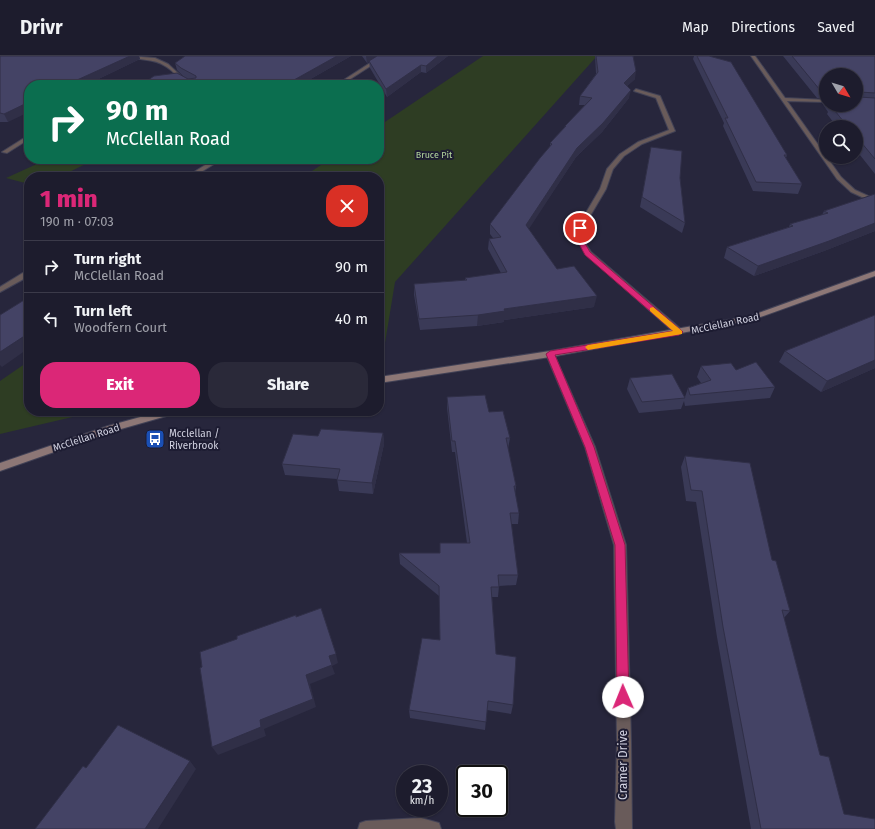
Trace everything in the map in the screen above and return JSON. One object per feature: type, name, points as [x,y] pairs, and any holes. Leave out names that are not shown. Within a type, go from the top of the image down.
[{"type":"street","points":[[130,56],[154,59],[167,65],[180,78],[184,80]]},
{"type":"street","points":[[378,56],[384,56]]},
{"type":"street","points":[[346,80],[384,56]]},
{"type":"street","points":[[753,56],[839,178],[853,191],[875,201]]},
{"type":"street","points":[[173,79],[180,78]]},
{"type":"street","points":[[636,90],[658,97],[672,131],[640,143],[622,155],[610,169],[603,189],[580,228],[580,240],[588,253],[679,332]]},
{"type":"street","points":[[784,99],[819,101]]},
{"type":"street","points":[[5,152],[24,140]]},
{"type":"street","points":[[197,172],[211,164]]},
{"type":"street","name":"McClellan Road","points":[[384,379],[550,354],[752,318],[875,273]]},
{"type":"street","points":[[0,290],[24,275]]},
{"type":"street","name":"Cramer Drive","points":[[550,354],[590,447],[620,545],[624,742],[624,829]]},
{"type":"street","name":"McClellan Road","points":[[0,467],[111,428],[155,416]]},
{"type":"street","points":[[366,829],[421,826],[433,829]]},
{"type":"green space","name":"Bruce Pit","points":[[483,56],[597,56],[395,282],[384,343],[384,172],[310,172],[322,164],[384,164],[384,123]]},
{"type":"green space","points":[[37,164],[86,164],[69,172],[24,172],[24,183],[6,178]]},
{"type":"green space","points":[[24,364],[24,416],[77,416],[0,434],[0,381]]},
{"type":"building","points":[[0,56],[130,56],[77,80],[24,80],[24,104],[4,114],[0,113]]},
{"type":"building","points":[[185,56],[337,56],[294,80],[148,80],[154,76],[177,73],[188,79],[196,78],[196,76],[175,63]]},
{"type":"building","points":[[377,56],[438,56],[426,66],[421,65],[386,89],[384,86],[384,80],[381,80],[369,61]]},
{"type":"building","points":[[596,56],[633,56],[636,71],[624,83],[631,90],[603,123],[577,148],[526,225],[557,269],[574,266],[597,296],[504,309],[505,311],[478,315],[419,319],[414,284],[467,280],[465,278],[507,272],[489,239],[501,237],[490,224],[552,144],[550,143],[592,98],[580,96],[598,72]]},
{"type":"building","points":[[697,56],[709,56],[731,62],[787,155],[784,155],[802,184],[756,182],[725,118],[728,118]]},
{"type":"building","points":[[792,56],[875,56],[875,93],[863,92],[863,68],[819,68],[819,89]]},
{"type":"building","points":[[863,97],[875,98],[875,159],[863,144],[863,120],[842,120],[836,112],[863,112]]},
{"type":"building","points":[[651,147],[682,151],[680,178],[685,223],[642,197]]},
{"type":"building","points":[[875,194],[875,223],[829,241],[758,266],[727,247],[793,226],[790,224],[828,213],[824,211]]},
{"type":"building","points":[[24,300],[24,336],[0,352],[0,315]]},
{"type":"building","points":[[875,315],[875,360],[827,381],[785,351]]},
{"type":"building","points":[[756,362],[775,387],[690,395],[688,388],[711,380],[701,366],[731,363],[736,370]]},
{"type":"building","points":[[672,374],[685,398],[642,402],[630,378]]},
{"type":"building","points":[[485,395],[489,412],[503,411],[510,438],[506,438],[516,486],[514,486],[519,513],[510,513],[518,575],[498,575],[499,587],[491,587],[496,654],[516,657],[513,705],[488,701],[486,722],[409,710],[422,638],[440,640],[439,586],[399,553],[440,553],[440,543],[470,543],[455,441],[452,441],[447,397]]},
{"type":"building","points":[[321,429],[383,433],[372,483],[337,480],[340,469],[282,464],[293,434],[318,436]]},
{"type":"building","points":[[685,456],[750,463],[772,560],[776,561],[790,611],[782,610],[820,755],[829,757],[844,814],[875,819],[875,829],[761,829],[723,627],[702,491],[691,490]]},
{"type":"building","points":[[321,608],[336,654],[329,656],[332,665],[306,675],[313,699],[260,720],[261,727],[212,747],[200,668],[202,667],[200,652],[237,639],[237,636],[296,615],[296,617]]},
{"type":"building","points":[[118,725],[190,761],[145,829],[35,829],[83,766],[86,768]]},
{"type":"slow traffic","points":[[588,347],[679,332],[653,310]]},
{"type":"place","name":"Mcclellan / Riverbrook","points":[[155,439]]},
{"type":"route","points":[[580,228],[580,240],[588,253],[679,332],[550,354],[590,447],[620,545],[623,697]]}]
